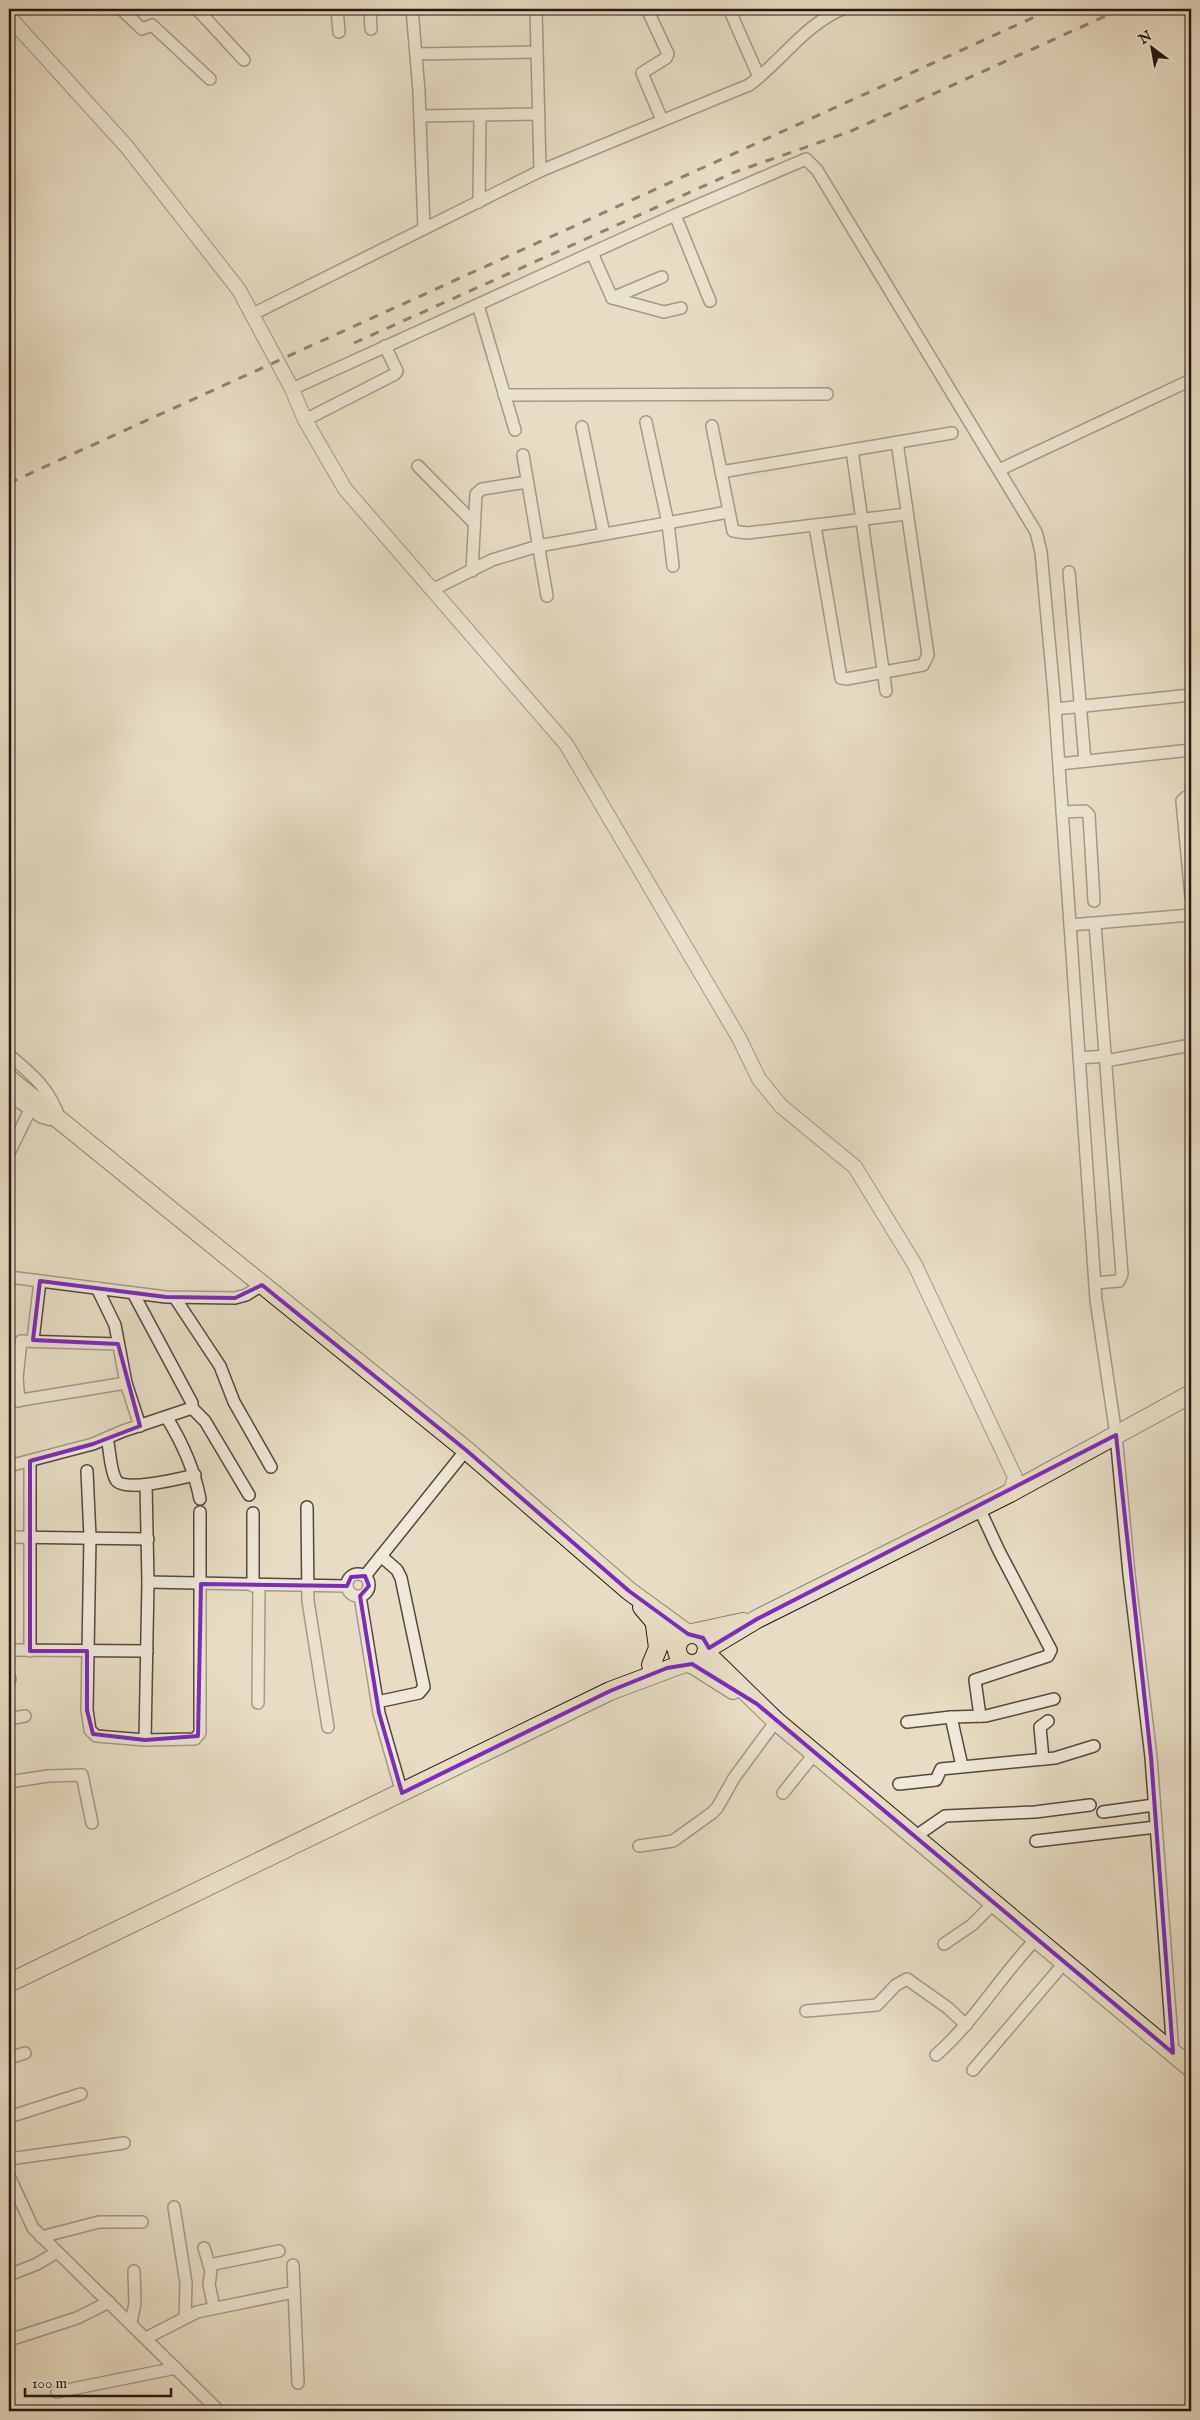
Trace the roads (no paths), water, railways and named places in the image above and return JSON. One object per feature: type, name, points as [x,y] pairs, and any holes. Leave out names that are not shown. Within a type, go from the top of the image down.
[{"type":"highway","points":[[9,1079],[466,1450],[629,1591],[690,1633],[703,1638],[707,1651],[757,1704],[776,1721],[916,1836],[1191,2068]]},
{"type":"highway","points":[[610,1691],[651,1665],[682,1656],[698,1663],[707,1651],[757,1619],[1010,1492],[1191,1394]]},
{"type":"highway","points":[[629,1591],[682,1656],[757,1704]]},
{"type":"highway","points":[[682,1656],[682,1636],[757,1619]]},
{"type":"highway","points":[[651,1665],[658,1648],[655,1625]]},
{"type":"highway","points":[[9,1983],[682,1656]]},
{"type":"street","points":[[121,9],[142,29],[152,25],[210,79]]},
{"type":"street","points":[[198,9],[244,60]]},
{"type":"street","points":[[337,9],[338,32]]},
{"type":"street","points":[[370,9],[371,29]]},
{"type":"street","points":[[412,9],[420,116],[424,229]]},
{"type":"street","points":[[536,9],[540,171]]},
{"type":"street","points":[[647,9],[668,54],[666,58],[642,73],[662,120]]},
{"type":"street","points":[[729,9],[759,77]]},
{"type":"street","points":[[253,314],[540,171],[742,88],[759,77],[807,29],[842,9]]},
{"type":"street","points":[[9,17],[128,147],[239,290],[292,390],[305,420],[345,489],[566,744],[739,1038],[759,1079],[781,1106],[855,1167],[915,1265],[981,1408],[1006,1455],[1015,1477],[1010,1492]]},
{"type":"street","points":[[416,54],[537,52]]},
{"type":"street","points":[[420,116],[539,114]]},
{"type":"street","points":[[479,202],[480,115]]},
{"type":"street","points":[[292,390],[674,215],[802,160],[810,161],[998,470],[1039,541],[1055,709],[1095,1283],[1116,1435],[1129,1574],[1151,1757],[1173,2053]]},
{"type":"street","points":[[674,215],[710,301]]},
{"type":"street","points":[[592,253],[612,298]]},
{"type":"street","points":[[612,298],[662,277]]},
{"type":"street","points":[[612,298],[664,312],[682,308]]},
{"type":"street","points":[[478,305],[515,430]]},
{"type":"street","points":[[305,420],[395,374],[397,371],[396,366],[385,346]]},
{"type":"street","points":[[998,470],[1191,380]]},
{"type":"street","points":[[504,395],[827,394]]},
{"type":"street","points":[[646,422],[668,523],[673,566]]},
{"type":"street","points":[[712,426],[728,512],[733,531],[738,534],[907,514]]},
{"type":"street","points":[[582,428],[604,534]]},
{"type":"street","points":[[721,472],[952,433]]},
{"type":"street","points":[[815,526],[841,678],[846,679],[923,665],[927,661],[897,442]]},
{"type":"street","points":[[852,450],[860,520],[886,691]]},
{"type":"street","points":[[523,455],[547,596]]},
{"type":"street","points":[[418,466],[474,523]]},
{"type":"street","points":[[472,570],[477,491],[527,482]]},
{"type":"street","points":[[432,590],[504,556],[538,546],[728,512]]},
{"type":"street","points":[[1069,572],[1082,707],[1085,761]]},
{"type":"street","points":[[1055,709],[1191,696]]},
{"type":"street","points":[[1059,764],[1191,750]]},
{"type":"street","points":[[1191,796],[1186,797],[1182,801],[1191,897]]},
{"type":"street","points":[[1062,812],[1085,812],[1089,815],[1094,901]]},
{"type":"street","points":[[1070,924],[1095,924],[1191,915]]},
{"type":"street","points":[[1095,924],[1122,1274],[1119,1281],[1095,1283]]},
{"type":"street","points":[[1079,1058],[1106,1058],[1191,1045]]},
{"type":"street","points":[[9,1055],[32,1075],[54,1101],[60,1122]]},
{"type":"street","points":[[9,1095],[41,1117],[60,1122]]},
{"type":"street","points":[[9,1152],[30,1110]]},
{"type":"street","points":[[9,1277],[176,1298],[235,1298],[246,1295],[262,1285]]},
{"type":"street","points":[[33,1340],[40,1281]]},
{"type":"street","points":[[97,1288],[115,1325],[126,1383],[140,1426]]},
{"type":"street","points":[[133,1293],[192,1403],[192,1408],[205,1421],[249,1494]]},
{"type":"street","points":[[176,1298],[220,1366],[234,1402],[271,1467]]},
{"type":"street","points":[[118,1344],[71,1344],[33,1340],[19,1342],[14,1402],[126,1383]]},
{"type":"street","points":[[9,1466],[61,1454],[192,1408]]},
{"type":"street","points":[[167,1418],[182,1443],[195,1476],[200,1499]]},
{"type":"street","points":[[107,1438],[117,1482],[146,1485],[195,1476]]},
{"type":"street","points":[[365,1576],[466,1450]]},
{"type":"street","points":[[1006,1455],[1021,1470],[1037,1478]]},
{"type":"street","points":[[30,1461],[30,1651]]},
{"type":"street","points":[[87,1472],[90,1537],[88,1710],[92,1734],[96,1736],[145,1740],[195,1739],[200,1733],[200,1512]]},
{"type":"street","points":[[145,1740],[148,1582],[146,1485]]},
{"type":"street","points":[[307,1507],[308,1601],[328,1727]]},
{"type":"street","points":[[979,1508],[999,1551],[1051,1650],[1048,1656],[975,1680],[980,1716]]},
{"type":"street","points":[[253,1513],[258,1703]]},
{"type":"street","points":[[9,1537],[148,1539]]},
{"type":"street","points":[[378,1702],[419,1693],[424,1687],[401,1578],[397,1570],[381,1556]]},
{"type":"street","points":[[360,1596],[350,1593],[347,1586],[351,1577],[358,1574],[365,1576]]},
{"type":"street","points":[[360,1596],[366,1592],[369,1586],[365,1576]]},
{"type":"street","points":[[148,1582],[256,1586],[347,1586]]},
{"type":"street","points":[[360,1596],[378,1702],[402,1792]]},
{"type":"street","points":[[9,1650],[147,1651]]},
{"type":"street","points":[[906,1722],[980,1716],[1054,1698]]},
{"type":"street","points":[[9,1719],[25,1716]]},
{"type":"street","points":[[951,1717],[962,1766]]},
{"type":"street","points":[[639,1846],[673,1840],[712,1813],[717,1808],[734,1778],[776,1721]]},
{"type":"street","points":[[1042,1759],[1040,1726],[1048,1721]]},
{"type":"street","points":[[899,1784],[936,1780],[940,1769],[1061,1757],[1094,1746]]},
{"type":"street","points":[[783,1794],[815,1753]]},
{"type":"street","points":[[9,1782],[48,1776],[82,1775],[92,1823]]},
{"type":"street","points":[[916,1836],[945,1816],[1035,1812],[1090,1805]]},
{"type":"street","points":[[1103,1812],[1154,1805]]},
{"type":"street","points":[[1036,1841],[1156,1827]]},
{"type":"street","points":[[944,1944],[972,1926],[994,1903]]},
{"type":"street","points":[[936,2055],[966,2025],[1014,1963],[1037,1938]]},
{"type":"street","points":[[973,2070],[1065,1962]]},
{"type":"street","points":[[806,2011],[877,2004],[896,1985],[906,1979],[948,2008],[966,2025]]},
{"type":"street","points":[[9,2058],[24,2053]]},
{"type":"street","points":[[9,2117],[81,2094]]},
{"type":"street","points":[[9,2159],[124,2143]]},
{"type":"street","points":[[9,2176],[28,2221],[41,2237],[220,2411]]},
{"type":"street","points":[[174,2207],[186,2283],[185,2318]]},
{"type":"street","points":[[41,2237],[99,2222],[142,2222]]},
{"type":"street","points":[[204,2248],[212,2271],[209,2284],[214,2308]]},
{"type":"street","points":[[209,2264],[278,2250]]},
{"type":"street","points":[[9,2275],[37,2264],[57,2252]]},
{"type":"street","points":[[292,2265],[294,2334],[298,2383]]},
{"type":"street","points":[[131,2324],[135,2303],[134,2271]]},
{"type":"street","points":[[146,2338],[185,2318],[214,2308],[294,2292]]},
{"type":"street","points":[[9,2340],[77,2318],[109,2302]]},
{"type":"street","points":[[57,2392],[176,2368]]},
{"type":"railway","points":[[9,483],[1052,9]]},
{"type":"railway","points":[[354,343],[735,172],[849,132],[1121,9]]}]
